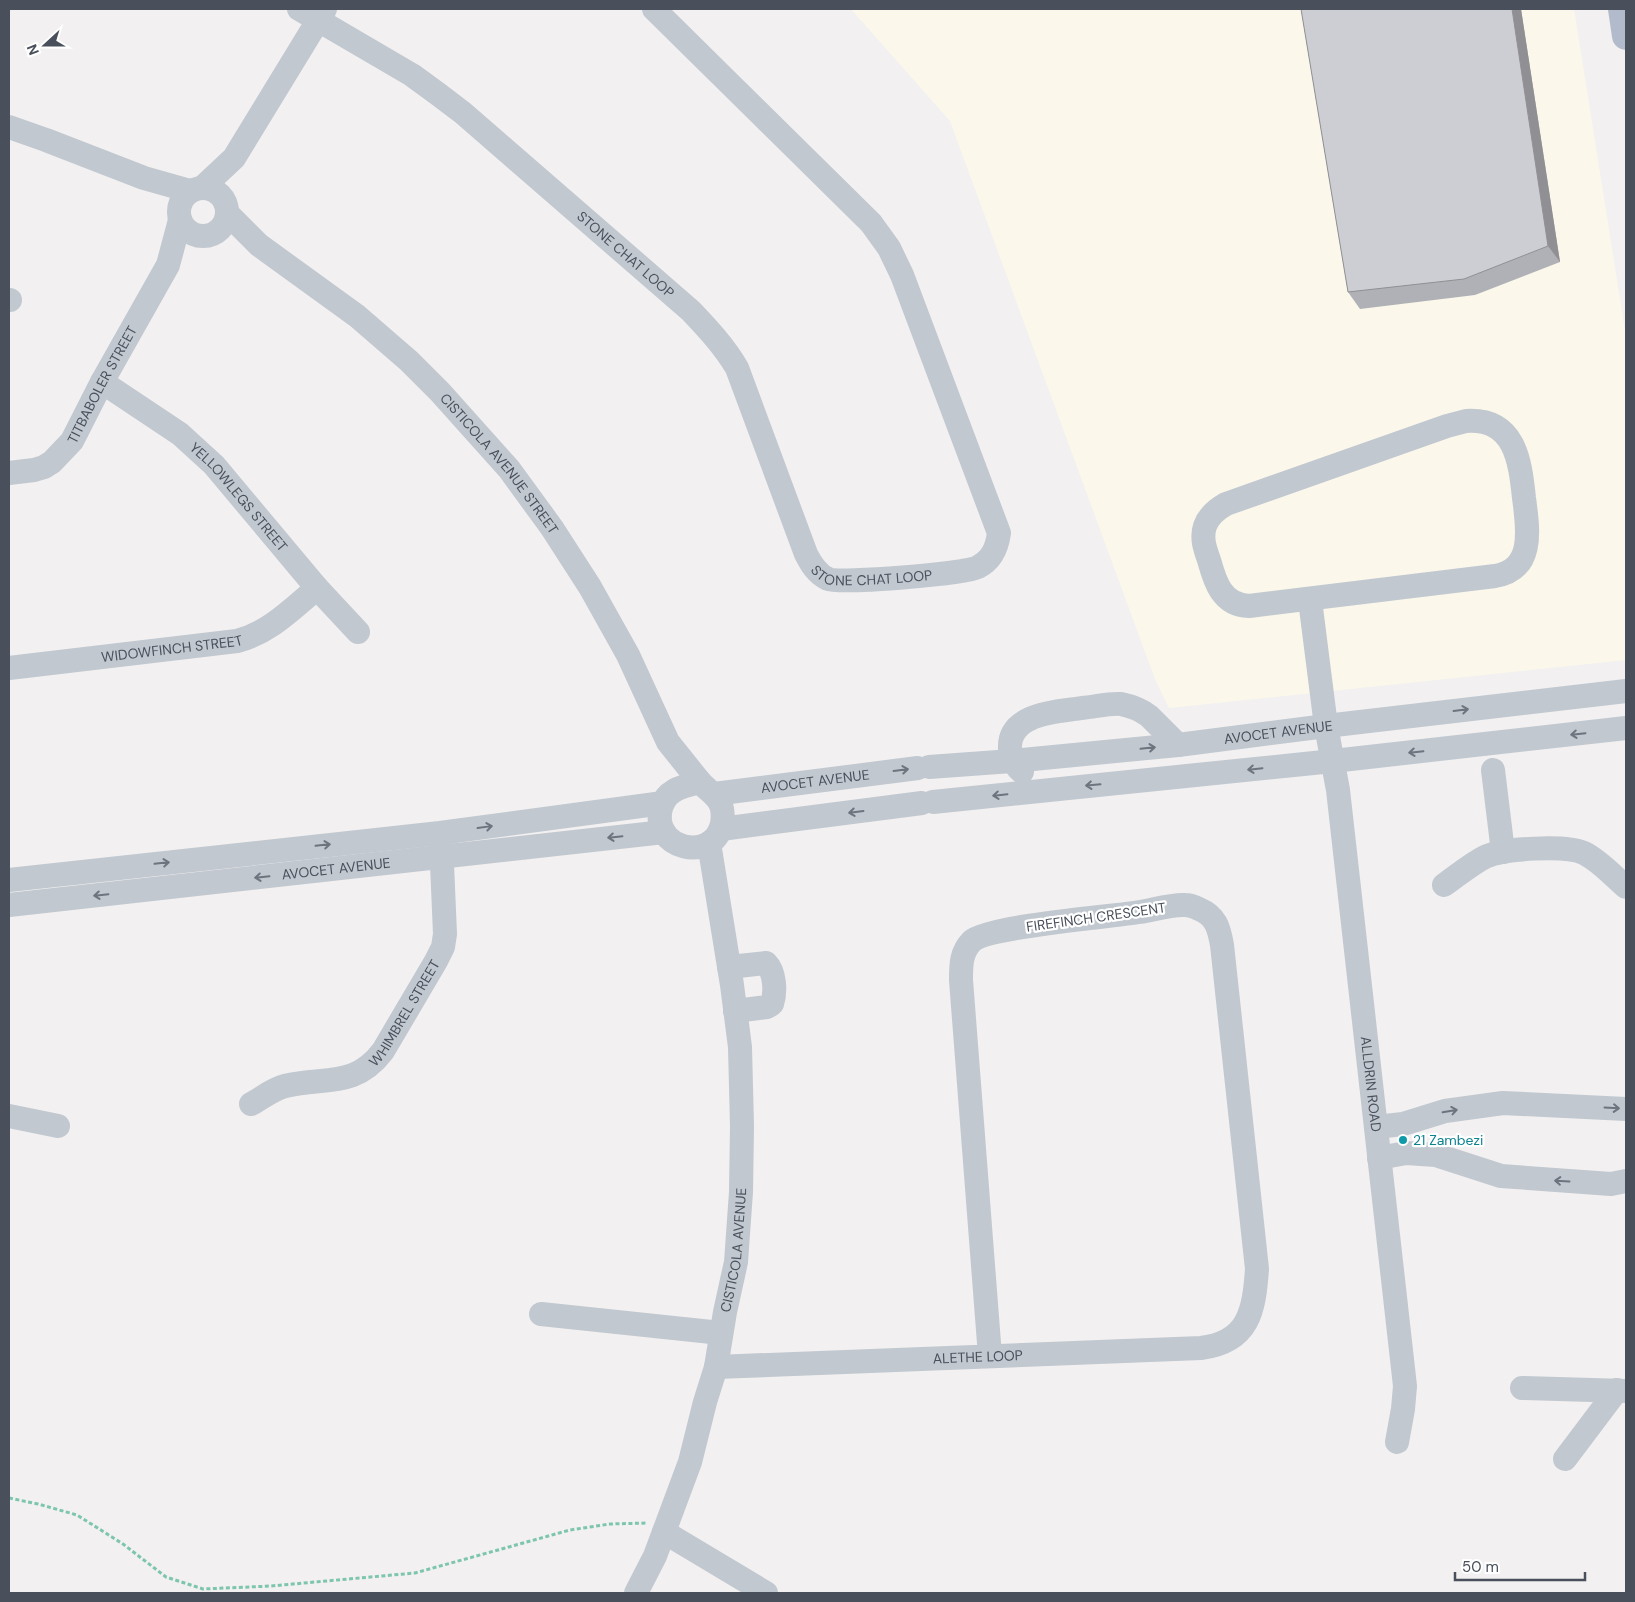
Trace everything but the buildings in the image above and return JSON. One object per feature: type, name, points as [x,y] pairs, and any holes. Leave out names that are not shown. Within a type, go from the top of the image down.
[{"type":"main road","points":[[1622,9],[1626,36]]},
{"type":"street","name":"STONE CHAT LOOP","points":[[225,207],[234,158],[314,13],[412,75],[464,113],[710,330],[737,368],[806,554],[822,576],[831,580],[851,580],[959,572],[977,568],[988,561],[994,554],[998,544],[999,533],[902,275],[889,248],[871,223],[654,9]]},
{"type":"street","points":[[9,127],[144,178],[215,191],[225,207],[223,226],[206,235],[188,231],[179,217],[144,178]]},
{"type":"street","name":"STONE CHAT LOOP","points":[[196,189],[234,158]]},
{"type":"street","points":[[179,217],[181,201],[196,189]]},
{"type":"street","name":"CISTICOLA AVENUE STREET","points":[[225,207],[259,245],[357,316],[409,361],[440,392],[509,470],[552,528],[590,587],[628,655],[668,742],[707,788]]},
{"type":"street","name":"TITBABOLER STREET","points":[[9,473],[34,470],[52,462],[72,441],[102,382],[168,265],[179,217]]},
{"type":"street","name":"CISTICOLA AVENUE STREET","points":[[206,235],[259,245]]},
{"type":"street","name":"TITBABOLER STREET","points":[[168,265],[206,235]]},
{"type":"street","name":"YELLOWLEGS STREET","points":[[102,382],[195,446],[214,465],[317,588],[358,632]]},
{"type":"street","points":[[1460,422],[1484,422],[1507,437],[1519,459],[1528,526],[1524,553],[1516,567],[1506,574],[1494,576],[1310,600],[1244,606],[1227,598],[1218,588],[1204,546],[1203,536],[1205,527],[1212,513],[1226,504],[1460,422]]},
{"type":"street","name":"WIDOWFINCH STREET","points":[[9,668],[251,638],[273,626],[317,588]]},
{"type":"street","name":"ALLDRIN ROAD","points":[[1310,600],[1326,726],[1333,761],[1405,1386],[1404,1409],[1397,1442]]},
{"type":"street","name":"AVOCET AVENUE","points":[[707,788],[1178,745],[1626,691]]},
{"type":"street","points":[[1066,788],[1033,778],[1022,772],[1012,761],[1011,739],[1018,727],[1026,721],[1046,714],[1115,704],[1125,705],[1144,712],[1178,745]]},
{"type":"street","points":[[715,836],[723,817],[721,804],[707,788],[685,785],[666,799],[660,813],[660,822],[664,832],[669,839],[684,847],[696,848],[715,836],[927,803],[1333,761],[1626,728]]},
{"type":"street","name":"CISTICOLA AVENUE STREET","points":[[666,799],[668,742]]},
{"type":"street","points":[[1493,770],[1503,852]]},
{"type":"street","name":"AVOCET AVENUE","points":[[9,880],[440,833],[666,799]]},
{"type":"street","name":"AVOCET AVENUE","points":[[9,905],[664,832]]},
{"type":"street","name":"WHIMBREL STREET","points":[[251,1104],[283,1086],[342,1078],[365,1070],[373,1064],[383,1051],[431,970],[442,947],[445,934],[440,833]]},
{"type":"street","name":"CISTICOLA AVENUE","points":[[636,1593],[655,1556],[690,1462],[716,1367],[736,1262],[742,1126],[740,1047],[736,1011],[716,895],[715,836]]},
{"type":"street","name":"CISTICOLA AVENUE","points":[[684,847],[716,895]]},
{"type":"street","points":[[1444,885],[1483,858],[1503,852],[1555,848],[1578,851],[1592,857],[1626,888]]},
{"type":"street","name":"FIREFINCH CRESCENT","points":[[990,1356],[961,980],[961,961],[964,952],[979,937],[1004,930],[1184,905],[1198,908],[1214,919],[1219,930],[1222,945],[1257,1269],[1256,1288],[1250,1311],[1237,1335]]},
{"type":"street","points":[[729,967],[766,963],[772,972],[774,998],[772,1004],[767,1007],[736,1011]]},
{"type":"street","points":[[1376,1127],[1403,1124],[1445,1112],[1503,1103],[1626,1109]]},
{"type":"street","points":[[9,1116],[58,1126]]},
{"type":"street","points":[[1379,1158],[1406,1153],[1436,1156],[1488,1172],[1515,1177],[1611,1184],[1626,1181]]},
{"type":"street","points":[[541,1314],[722,1333]]},
{"type":"street","name":"ALETHE LOOP","points":[[716,1367],[1201,1348],[1217,1346],[1237,1335]]},
{"type":"street","points":[[1522,1388],[1621,1390]]},
{"type":"street","points":[[1565,1458],[1621,1390]]},
{"type":"street","points":[[668,1522],[766,1593]]},
{"type":"path","points":[[9,1498],[77,1515],[124,1544],[166,1577],[203,1589],[271,1586],[414,1573],[570,1530],[610,1524],[668,1522]]},
{"type":"shaded area","points":[[851,9],[1574,9],[1626,337],[1626,660],[1169,708],[1155,679],[950,121]]},
{"type":"place","name":"21 Zambezi","points":[[1403,1140]]}]
